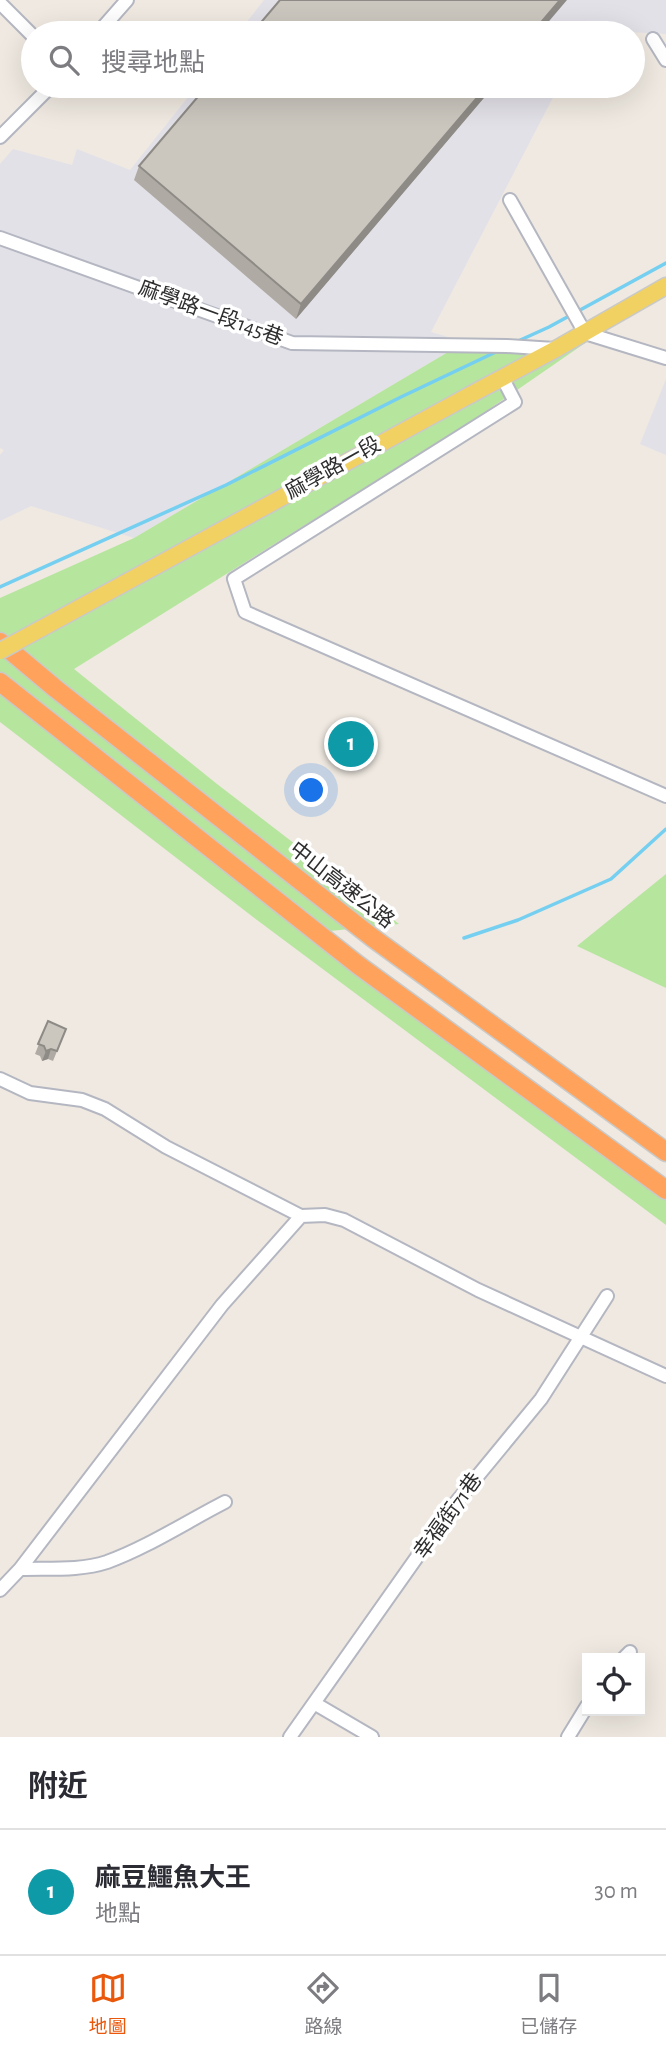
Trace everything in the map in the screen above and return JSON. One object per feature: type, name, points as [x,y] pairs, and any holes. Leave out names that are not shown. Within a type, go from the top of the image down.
[{"type":"highway","name":"中山高速公路","points":[[0,642],[55,689],[373,938],[666,1152]]},
{"type":"highway","points":[[0,682],[358,965],[666,1190]]},
{"type":"main road","name":"麻學路一段","points":[[0,651],[503,379],[666,286]]},
{"type":"street","points":[[109,21],[127,0]]},
{"type":"street","points":[[0,3],[21,24]]},
{"type":"street","points":[[653,39],[666,60]]},
{"type":"street","points":[[0,137],[39,98]]},
{"type":"street","points":[[510,200],[585,333],[666,358]]},
{"type":"street","name":"麻學路一段145巷","points":[[0,238],[292,343],[556,349]]},
{"type":"street","points":[[503,379],[515,402],[234,579],[245,612],[666,796]]},
{"type":"street","points":[[0,1079],[30,1093],[82,1100],[105,1109],[166,1147],[301,1216],[326,1215],[344,1220],[478,1290],[666,1376]]},
{"type":"street","points":[[0,1590],[20,1569],[222,1306],[301,1216]]},
{"type":"street","name":"幸福街71巷","points":[[289,1737],[453,1506],[541,1399],[607,1296]]},
{"type":"street","points":[[20,1569],[62,1569],[105,1563],[225,1502]]},
{"type":"street","points":[[314,1703],[372,1737]]},
{"type":"street","points":[[568,1737],[582,1714]]},
{"type":"shaded area","points":[[264,0],[666,0],[666,34],[645,33],[645,21],[247,21]]},
{"type":"shaded area","points":[[187,98],[553,98],[431,332],[465,342],[134,538],[31,506],[0,521],[0,455],[4,450],[0,448],[0,164],[13,149],[72,165],[77,149],[130,170]]},
{"type":"shaded area","points":[[666,379],[666,455],[640,444]]},
{"type":"green space","points":[[588,341],[472,421],[74,669],[217,784],[399,924],[310,933],[666,1199],[666,1225],[257,920],[0,722],[0,598],[134,538],[465,342]]},
{"type":"green space","points":[[666,874],[666,988],[577,946]]},
{"type":"building","points":[[280,0],[560,0],[542,21],[262,21]]},
{"type":"building","points":[[197,98],[477,98],[301,304],[139,166]]},
{"type":"building","points":[[48,1021],[66,1029],[57,1051],[46,1051],[44,1046],[38,1044]]},
{"type":"waterway","points":[[516,342],[549,327],[666,263]]},
{"type":"waterway","points":[[0,587],[226,485],[500,350]]},
{"type":"waterway","points":[[464,938],[518,920],[611,879],[666,829]]},
{"type":"place","name":"麻豆鱷魚大王","points":[[351,744]]}]
